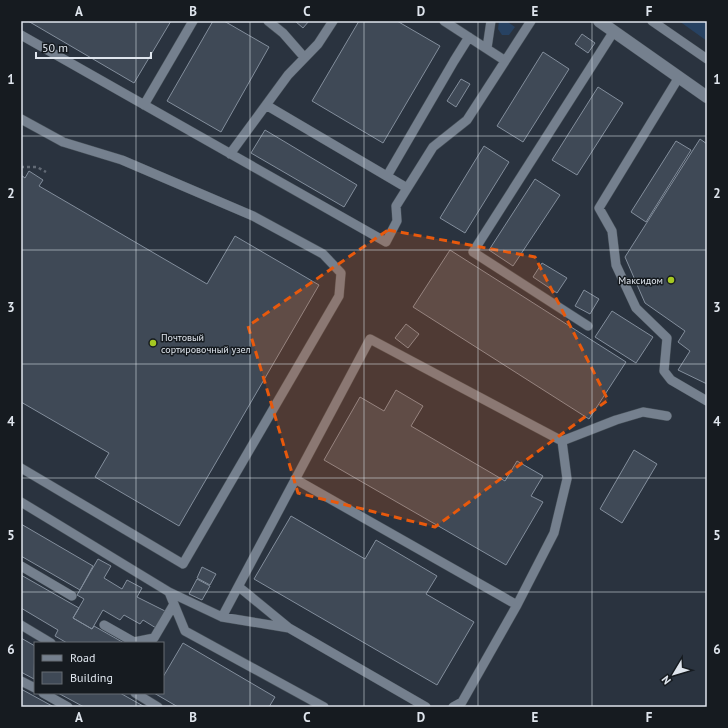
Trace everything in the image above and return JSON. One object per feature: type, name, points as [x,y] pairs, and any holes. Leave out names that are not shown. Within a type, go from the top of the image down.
[{"type":"street","points":[[599,21],[707,97]]},
{"type":"lane","points":[[144,105],[192,21]]},
{"type":"lane","points":[[268,21],[283,33],[304,57]]},
{"type":"lane","points":[[230,154],[288,75],[318,44],[333,21]]},
{"type":"lane","points":[[444,21],[504,60]]},
{"type":"lane","points":[[487,48],[491,21]]},
{"type":"lane","points":[[21,35],[386,242],[397,221],[396,206],[433,148],[467,120],[504,60],[531,21]]},
{"type":"lane","points":[[652,21],[707,59]]},
{"type":"lane","points":[[588,326],[473,252],[614,31]]},
{"type":"lane","points":[[387,176],[454,61],[470,37]]},
{"type":"lane","points":[[679,78],[598,208],[612,231],[616,265],[636,308],[667,338],[664,371],[671,380],[707,401]]},
{"type":"lane","points":[[266,105],[407,188]]},
{"type":"lane","points":[[21,119],[63,142],[122,160],[253,216],[323,254],[341,273],[339,296],[183,564],[21,468]]},
{"type":"lane","points":[[222,617],[370,338],[562,442]]},
{"type":"lane","points":[[562,442],[616,420],[643,412],[667,416]]},
{"type":"lane","points":[[453,707],[462,702],[517,605],[554,533],[567,479],[562,442]]},
{"type":"lane","points":[[295,478],[517,605]]},
{"type":"lane","points":[[21,502],[169,592],[222,617],[290,628]]},
{"type":"lane","points":[[21,566],[72,596]]},
{"type":"lane","points":[[239,587],[290,628],[426,707]]},
{"type":"lane","points":[[169,592],[185,631],[321,706]]},
{"type":"lane","points":[[104,625],[134,642],[154,638],[174,604]]},
{"type":"lane","points":[[21,625],[49,642]]},
{"type":"lane","points":[[21,680],[34,687]]},
{"type":"lane","points":[[45,694],[68,707]]},
{"type":"lane","points":[[137,694],[158,707]]},
{"type":"path","points":[[21,167],[37,167],[46,172]]},
{"type":"highlighted area","points":[[388,230],[535,257],[608,400],[435,527],[298,493],[248,326]]},
{"type":"shaded area","points":[[499,21],[506,21],[515,27],[509,35],[502,35],[498,29]]},
{"type":"shaded area","points":[[679,21],[707,21],[707,41]]},
{"type":"building","points":[[28,21],[171,21],[134,83]]},
{"type":"building","points":[[213,21],[224,21],[269,47],[221,132],[167,101]]},
{"type":"building","points":[[295,21],[309,21],[303,28]]},
{"type":"building","points":[[359,21],[397,21],[440,46],[383,143],[312,101]]},
{"type":"building","points":[[582,34],[595,43],[588,53],[575,44]]},
{"type":"building","points":[[543,52],[569,69],[523,142],[497,126]]},
{"type":"building","points":[[461,79],[470,84],[456,107],[447,101]]},
{"type":"building","points":[[598,87],[623,103],[577,175],[552,160]]},
{"type":"building","points":[[265,130],[357,185],[344,207],[251,153]]},
{"type":"building","name":"Максидом","points":[[700,139],[707,144],[707,384],[678,370],[690,351],[678,342],[685,331],[645,303],[625,257]]},
{"type":"building","points":[[676,141],[691,150],[646,222],[631,212]]},
{"type":"building","points":[[484,146],[509,162],[465,233],[440,218]]},
{"type":"building","name":"Почтовый сортировочный узел","points":[[29,171],[43,180],[39,186],[207,284],[235,236],[319,285],[179,526],[95,477],[109,453],[21,402],[21,175],[25,178]]},
{"type":"building","points":[[535,179],[560,195],[513,266],[489,250]]},
{"type":"building","points":[[450,250],[626,362],[589,419],[413,307]]},
{"type":"building","points":[[542,263],[567,278],[557,293],[533,277]]},
{"type":"building","points":[[584,290],[599,299],[590,314],[575,306]]},
{"type":"building","points":[[612,311],[653,337],[636,363],[595,337]]},
{"type":"building","points":[[406,324],[419,334],[408,348],[395,338]]},
{"type":"building","points":[[396,390],[423,406],[411,426],[505,481],[517,461],[543,476],[531,496],[543,502],[506,565],[324,460],[360,397],[384,411]]},
{"type":"building","points":[[634,450],[657,464],[622,523],[600,509]]},
{"type":"building","points":[[291,516],[365,559],[376,540],[437,576],[426,594],[474,622],[437,685],[254,579]]},
{"type":"building","points":[[21,524],[93,566],[80,590],[21,556]]},
{"type":"building","points":[[98,559],[111,566],[104,578],[122,589],[127,580],[142,588],[137,597],[165,611],[156,628],[143,620],[140,624],[124,615],[120,620],[103,610],[92,629],[73,618],[84,599],[77,595]]},
{"type":"building","points":[[202,567],[216,574],[210,585],[197,578]]},
{"type":"building","points":[[21,575],[79,608],[73,618],[92,629],[94,626],[122,642],[65,642],[55,636],[58,630],[21,608]]},
{"type":"building","points":[[197,579],[210,586],[202,600],[189,594]]},
{"type":"building","points":[[21,638],[34,645],[34,679],[21,672]]},
{"type":"building","points":[[183,643],[275,697],[269,707],[178,707],[156,694],[164,694],[164,675]]},
{"type":"building","points":[[21,689],[54,707],[21,707]]},
{"type":"building","points":[[60,694],[122,694],[145,707],[84,707]]},
{"type":"place","name":"Максидом","points":[[671,280]]},
{"type":"place","name":"Почтовый сортировочный узел","points":[[153,343]]}]
